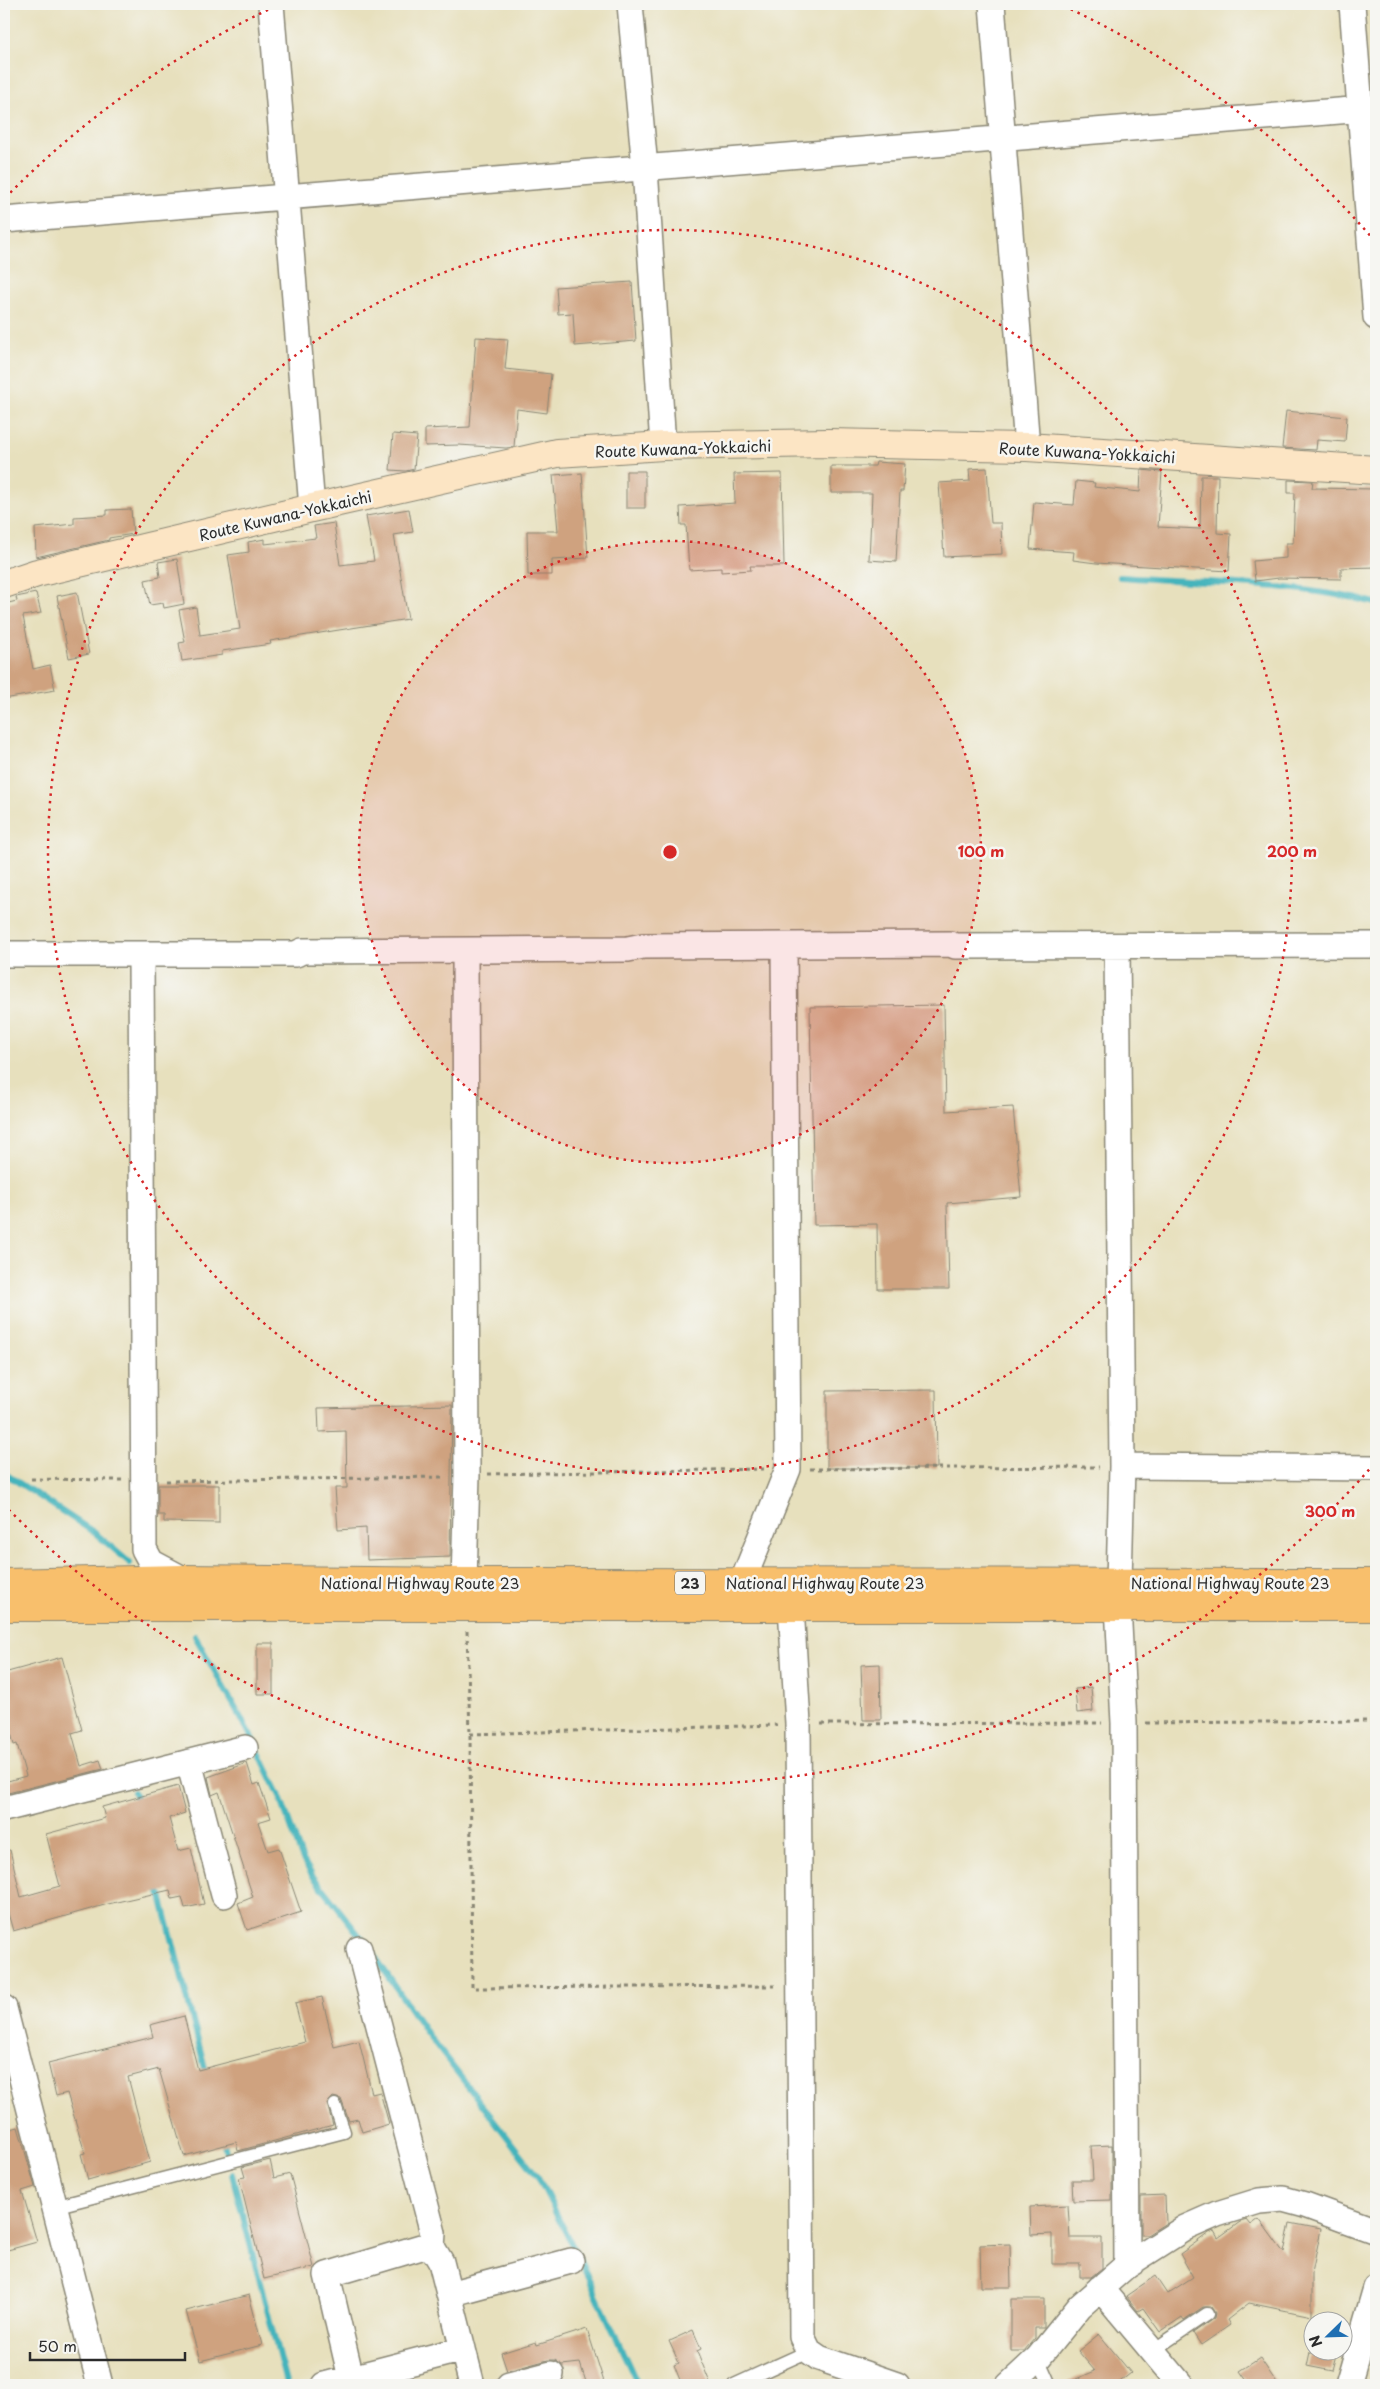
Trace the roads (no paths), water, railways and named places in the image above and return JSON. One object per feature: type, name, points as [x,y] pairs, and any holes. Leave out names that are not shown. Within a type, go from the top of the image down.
[{"type":"highway","name":"National Highway Route 23","points":[[4,1582],[183,1579],[465,1594],[790,1606],[1376,1582]]},
{"type":"highway","name":"National Highway Route 23","points":[[4,1607],[465,1594],[742,1583],[1118,1594],[1376,1607]]},
{"type":"main road","name":"Route Kuwana-Yokkaichi","points":[[4,584],[37,574],[312,508],[557,453],[663,446],[828,444],[1027,447],[1376,470]]},
{"type":"street","points":[[271,4],[312,508]]},
{"type":"street","points":[[630,4],[645,168],[663,446]]},
{"type":"street","points":[[992,4],[1027,447]]},
{"type":"street","points":[[1352,4],[1368,108],[1376,317]]},
{"type":"street","points":[[4,220],[1368,108]]},
{"type":"street","points":[[4,954],[296,954],[302,951],[628,949],[643,946],[950,944],[955,946],[1117,947],[1376,945]]},
{"type":"street","points":[[742,1583],[788,1469],[784,946]]},
{"type":"street","points":[[1117,947],[1122,1466],[1118,1594],[1124,1723],[1127,2265]]},
{"type":"street","points":[[465,951],[467,1475],[465,1594]]},
{"type":"street","points":[[141,955],[144,1549],[151,1562],[183,1579]]},
{"type":"street","points":[[1122,1466],[1376,1468]]},
{"type":"street","points":[[790,1606],[798,1724],[802,2337],[809,2351],[820,2358],[887,2384]]},
{"type":"street","points":[[4,1809],[245,1748]]},
{"type":"street","points":[[190,1762],[224,1895]]},
{"type":"street","points":[[359,1949],[433,2233],[432,2247],[440,2262],[472,2385]]},
{"type":"street","points":[[4,2008],[100,2385]]},
{"type":"street","points":[[1009,2385],[1038,2358],[1080,2306],[1100,2288],[1127,2265],[1184,2228],[1218,2214],[1259,2201],[1283,2199],[1376,2231]]},
{"type":"street","points":[[351,2378],[326,2274],[421,2247],[432,2247]]},
{"type":"street","points":[[449,2294],[571,2261]]},
{"type":"street","points":[[1100,2288],[1180,2385]]},
{"type":"street","points":[[1348,2385],[1376,2288]]},
{"type":"street","points":[[324,2385],[463,2349]]},
{"type":"street","points":[[509,2385],[551,2374]]},
{"type":"lane","points":[[54,2207],[344,2132],[336,2105]]},
{"type":"lane","points":[[1152,2351],[1208,2314]]},
{"type":"lane","points":[[736,2385],[809,2351]]},
{"type":"lane","points":[[1038,2358],[1050,2385]]},
{"type":"waterway","points":[[1120,577],[1313,591],[1376,603]]},
{"type":"waterway","points":[[4,1473],[95,1533],[130,1563]]},
{"type":"waterway","points":[[195,1636],[252,1738],[279,1794],[302,1858],[312,1875],[370,1949],[426,2032],[538,2177],[591,2283],[638,2385]]},
{"type":"waterway","points":[[134,1792],[138,1804]]},
{"type":"waterway","points":[[158,1884],[207,2076]]},
{"type":"waterway","points":[[223,2139],[226,2152]]},
{"type":"waterway","points":[[232,2174],[286,2383]]}]
